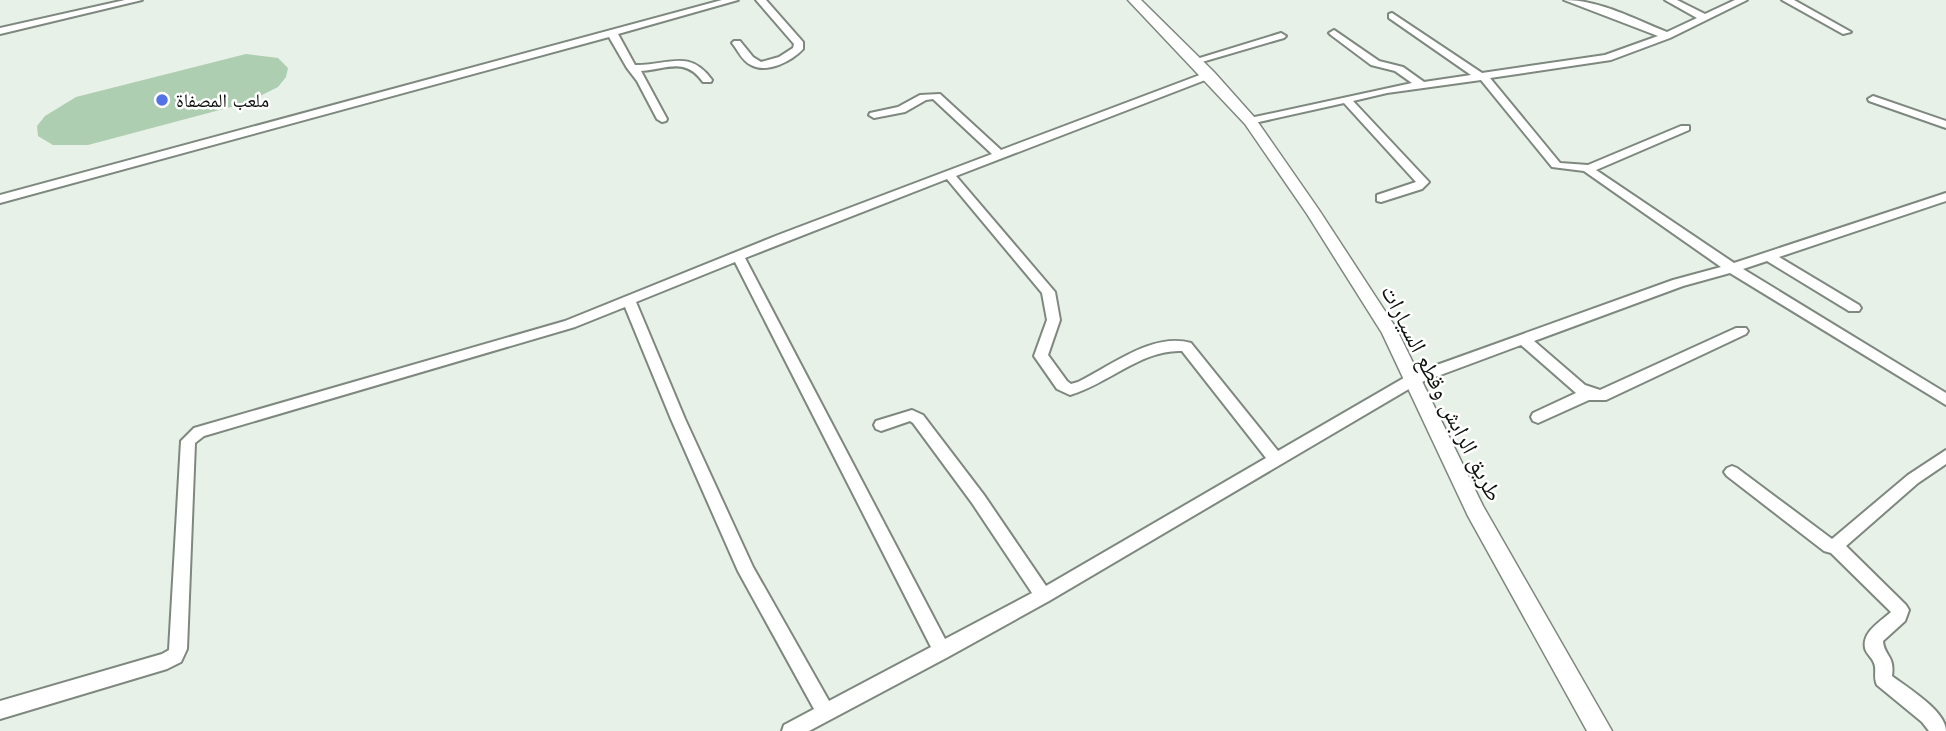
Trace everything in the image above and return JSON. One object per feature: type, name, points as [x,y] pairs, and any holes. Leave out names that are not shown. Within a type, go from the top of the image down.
[{"type":"main road","name":"طريق الرابش وقطع السيارات","points":[[1134,0],[1209,75],[1250,121],[1384,322],[1414,379],[1475,510],[1600,731]]},
{"type":"street","points":[[0,31],[137,0]]},
{"type":"street","points":[[0,199],[733,0]]},
{"type":"street","points":[[737,43],[751,61],[758,65],[785,59],[798,49],[799,44],[761,0]]},
{"type":"street","points":[[1569,0],[1607,11],[1667,36]]},
{"type":"street","points":[[1670,0],[1703,17]]},
{"type":"street","points":[[1250,121],[1346,99],[1607,58],[1630,52],[1742,0]]},
{"type":"street","points":[[1787,0],[1846,32]]},
{"type":"street","points":[[1392,16],[1483,77],[1556,164],[1563,167],[1578,165],[1588,169],[1732,268],[1946,400]]},
{"type":"street","points":[[611,33],[645,82],[650,99],[662,119]]},
{"type":"street","points":[[1334,33],[1375,63],[1399,69],[1423,86]]},
{"type":"street","points":[[1195,61],[1232,54],[1246,45],[1281,36]]},
{"type":"street","points":[[634,69],[680,62],[696,68],[706,80]]},
{"type":"street","points":[[0,710],[167,661],[175,656],[178,649],[188,441],[192,436],[263,411],[557,328],[1209,75]]},
{"type":"street","points":[[874,115],[901,110],[924,97],[936,96],[1000,155]]},
{"type":"street","points":[[1346,99],[1423,182],[1418,187],[1381,198]]},
{"type":"street","points":[[1873,99],[1946,125]]},
{"type":"street","points":[[1588,169],[1685,128]]},
{"type":"street","points":[[950,176],[1048,292],[1055,309],[1054,323],[1041,356],[1062,385],[1070,390],[1080,388],[1126,362],[1174,344],[1186,346],[1275,458]]},
{"type":"street","points":[[793,730],[1043,596],[1414,379],[1678,283],[1944,199]]},
{"type":"street","points":[[738,256],[942,651]]},
{"type":"street","points":[[1768,256],[1854,308]]},
{"type":"street","points":[[628,300],[746,571],[826,713]]},
{"type":"street","points":[[1524,340],[1561,374],[1588,394],[1601,396],[1741,331]]},
{"type":"street","points":[[1538,417],[1588,394]]},
{"type":"street","points":[[881,425],[912,415],[918,419],[978,499],[1043,596]]},
{"type":"street","points":[[1732,472],[1829,546],[1835,546],[1905,485],[1946,456]]},
{"type":"street","points":[[1835,546],[1900,610],[1899,616],[1874,638],[1874,648],[1885,663],[1883,679],[1929,716],[1941,731]]},
{"type":"green space","name":"ملعب المصفاة","points":[[246,54],[278,58],[288,68],[286,77],[278,87],[246,103],[88,145],[53,145],[38,136],[37,126],[45,116],[76,97]]},
{"type":"place","name":"ملعب المصفاة","points":[[162,100]]}]
